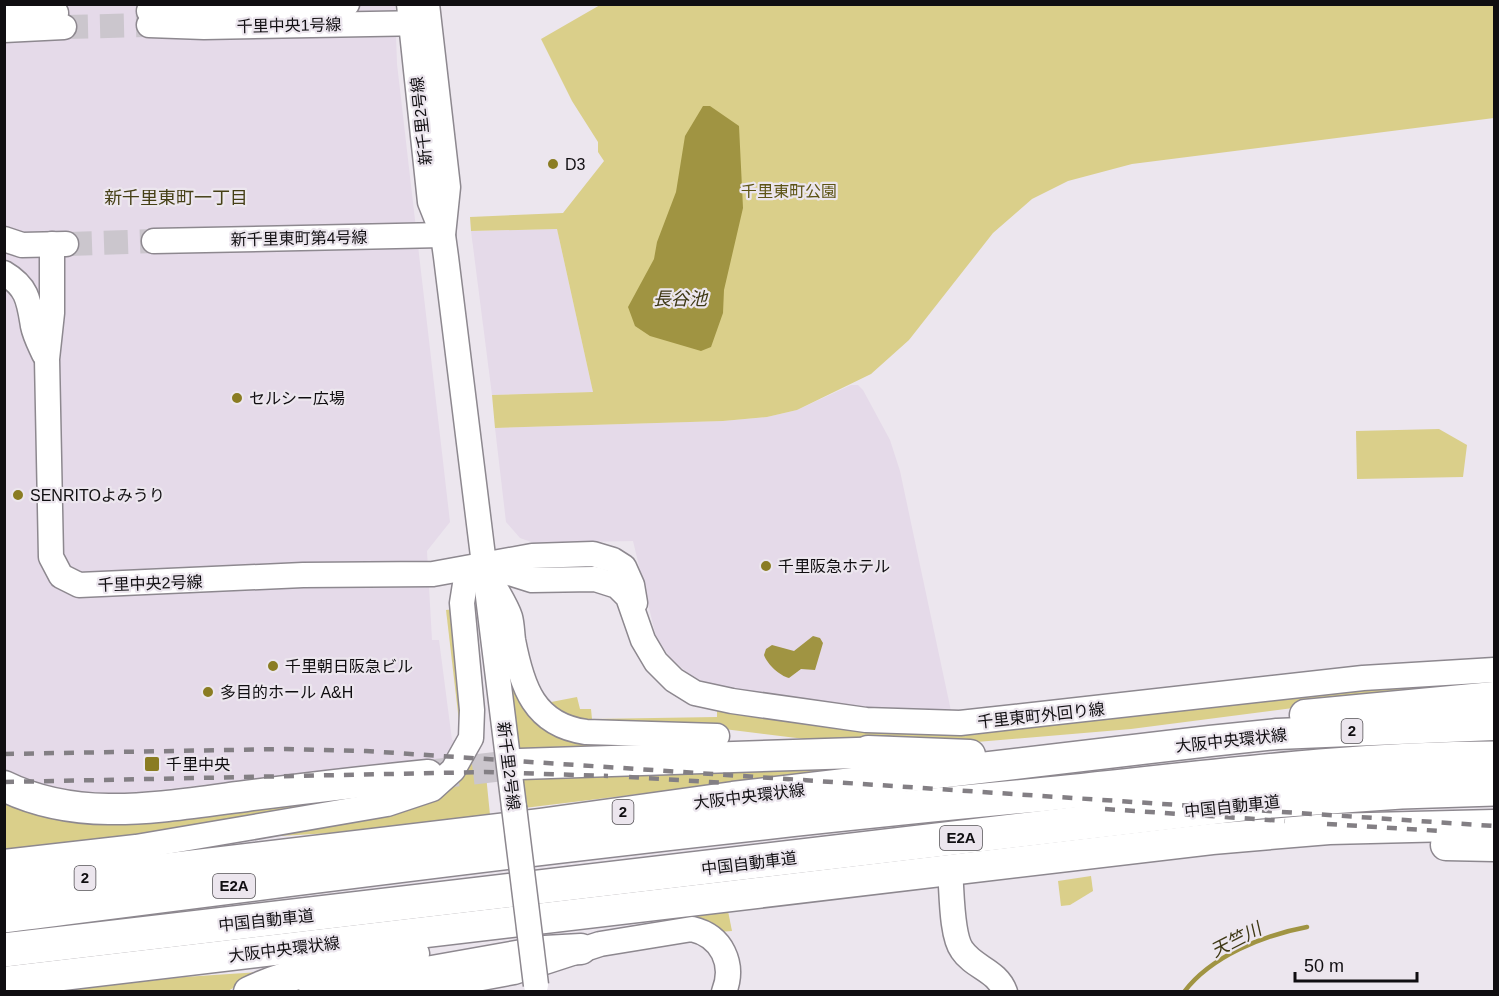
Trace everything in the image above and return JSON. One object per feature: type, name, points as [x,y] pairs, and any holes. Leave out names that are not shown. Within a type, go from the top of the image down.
[{"type":"highway","name":"中国自動車道","points":[[4,916],[476,855],[842,813],[1386,762],[1494,758]]},
{"type":"highway","name":"中国自動車道","points":[[4,950],[1259,802],[1401,792],[1494,789]]},
{"type":"main road","points":[[1210,741],[1300,715],[1494,697]]},
{"type":"main road","name":"大阪中央環状線","points":[[4,888],[1081,755],[1277,734],[1494,725]]},
{"type":"main road","points":[[717,736],[888,752]]},
{"type":"main road","points":[[520,764],[888,752],[1081,755]]},
{"type":"main road","points":[[4,786],[29,798],[53,805],[110,810],[428,775]]},
{"type":"main road","name":"大阪中央環状線","points":[[4,982],[1124,849],[1291,833],[1494,825]]},
{"type":"main road","points":[[1291,833],[1363,842],[1494,846]]},
{"type":"main road","points":[[4,875],[133,864],[165,869]]},
{"type":"main road","points":[[249,992],[278,979],[317,970],[653,919],[726,897]]},
{"type":"main road","points":[[314,992],[545,951],[581,949]]},
{"type":"street","name":"千里中央1号線","points":[[161,15],[347,4]]},
{"type":"street","points":[[4,11],[64,20],[4,30]]},
{"type":"street","name":"千里中央1号線","points":[[161,15],[418,14]]},
{"type":"street","name":"新千里2号線","points":[[418,14],[430,202],[443,235],[536,988]]},
{"type":"street","name":"新千里東町第4号線","points":[[154,241],[443,235]]},
{"type":"street","points":[[4,239],[22,245],[60,244]]},
{"type":"street","name":"千里中央2号線","points":[[60,244],[48,347],[51,557],[61,576],[79,585],[433,573],[484,565]]},
{"type":"street","name":"千里中央2号線","points":[[7,265],[24,261],[60,244]]},
{"type":"street","name":"千里中央2号線","points":[[7,265],[37,288],[48,347]]},
{"type":"street","name":"新千里2号線","points":[[484,565],[510,617],[516,651],[528,691],[538,710],[552,722],[571,730],[586,732],[717,736]]},
{"type":"street","name":"新千里2号線","points":[[4,862],[136,847],[399,801],[438,784],[453,770],[467,749],[473,724],[462,603],[465,584],[484,565]]},
{"type":"street","name":"千里東町外回り線","points":[[484,565],[532,580],[603,580],[624,591],[635,610],[643,640],[656,663],[674,680],[694,693],[732,701],[889,722],[943,724],[989,721],[1363,678],[1494,670]]},
{"type":"street","points":[[950,871],[958,944],[966,955],[999,980],[1005,992]]},
{"type":"street","points":[[406,992],[514,972],[545,964],[581,949],[656,933],[698,930],[716,942],[728,961],[729,973],[724,992]]},
{"type":"shaded area","points":[[5,5],[395,5],[397,64],[450,522],[427,551],[432,640],[439,640],[452,740],[462,740],[452,758],[110,795],[67,793],[5,774]]},
{"type":"shaded area","points":[[557,229],[593,392],[492,395],[471,231]]},
{"type":"shaded area","points":[[851,385],[858,385],[863,390],[890,440],[900,471],[951,711],[880,710],[712,686],[689,674],[671,659],[656,637],[633,541],[534,543],[520,538],[506,522],[495,428],[723,421],[767,417],[797,410]]},
{"type":"green space","name":"千里東町公園","points":[[600,5],[1494,5],[1494,118],[1132,164],[1068,181],[1032,199],[993,233],[909,340],[871,374],[797,410],[767,417],[723,421],[495,428],[492,395],[593,392],[557,229],[471,231],[470,217],[563,213],[604,161],[598,152],[598,142],[572,101],[541,39]]},
{"type":"green space","points":[[1439,429],[1467,445],[1463,477],[1357,479],[1356,431]]},
{"type":"green space","points":[[454,609],[466,717],[460,730],[446,610]]},
{"type":"green space","points":[[506,650],[530,712],[715,743],[517,752]]},
{"type":"green space","points":[[1494,677],[1494,690],[1324,704],[1131,729],[953,744],[821,741],[716,728],[585,724],[546,703],[577,697],[580,709],[591,709],[592,719],[717,717],[717,708],[871,732],[909,732]]},
{"type":"green space","points":[[473,755],[484,755],[490,815],[331,833],[245,838],[405,808]]},
{"type":"green space","points":[[886,764],[524,808],[519,773]]},
{"type":"green space","points":[[384,787],[355,803],[5,855],[4,796],[13,800]]},
{"type":"green space","points":[[1091,876],[1093,891],[1070,905],[1061,906],[1058,881]]},
{"type":"green space","points":[[728,911],[732,931],[719,932],[686,918]]},
{"type":"green space","points":[[261,972],[228,991],[47,992],[184,977]]},
{"type":"water","name":"長谷池","points":[[703,106],[710,106],[739,126],[743,208],[724,290],[723,313],[711,347],[701,351],[650,336],[635,326],[628,307],[654,259],[657,242],[676,192],[685,136]]},
{"type":"water","points":[[813,636],[820,638],[823,643],[815,670],[801,669],[789,678],[774,669],[764,655],[766,649],[772,645],[794,651]]},
{"type":"waterway","name":"天竺川","points":[[1184,992],[1209,968],[1240,949],[1273,935],[1307,927]]},
{"type":"tunnel","points":[[64,27],[149,25]]},
{"type":"tunnel","points":[[68,244],[154,241]]},
{"type":"tunnel","points":[[428,775],[520,764]]},
{"type":"railway","points":[[4,754],[285,749],[366,751],[1494,826]]},
{"type":"railway","points":[[4,782],[485,772],[608,776]]},
{"type":"railway","points":[[629,777],[725,783]]},
{"type":"railway","points":[[1105,809],[1285,821]]},
{"type":"railway","points":[[1327,824],[1441,831]]},
{"type":"place","name":"D3","points":[[553,164]]},
{"type":"place","name":"セルシー広場","points":[[237,398]]},
{"type":"place","name":"SENRITOよみうり","points":[[18,495]]},
{"type":"place","name":"千里阪急ホテル","points":[[766,566]]},
{"type":"place","name":"千里朝日阪急ビル","points":[[273,666]]},
{"type":"place","name":"多目的ホール A&H","points":[[208,692]]},
{"type":"place","name":"千里中央","points":[[152,764]]},
{"type":"district","name":"新千里東町一丁目","points":[[176,198]]}]
